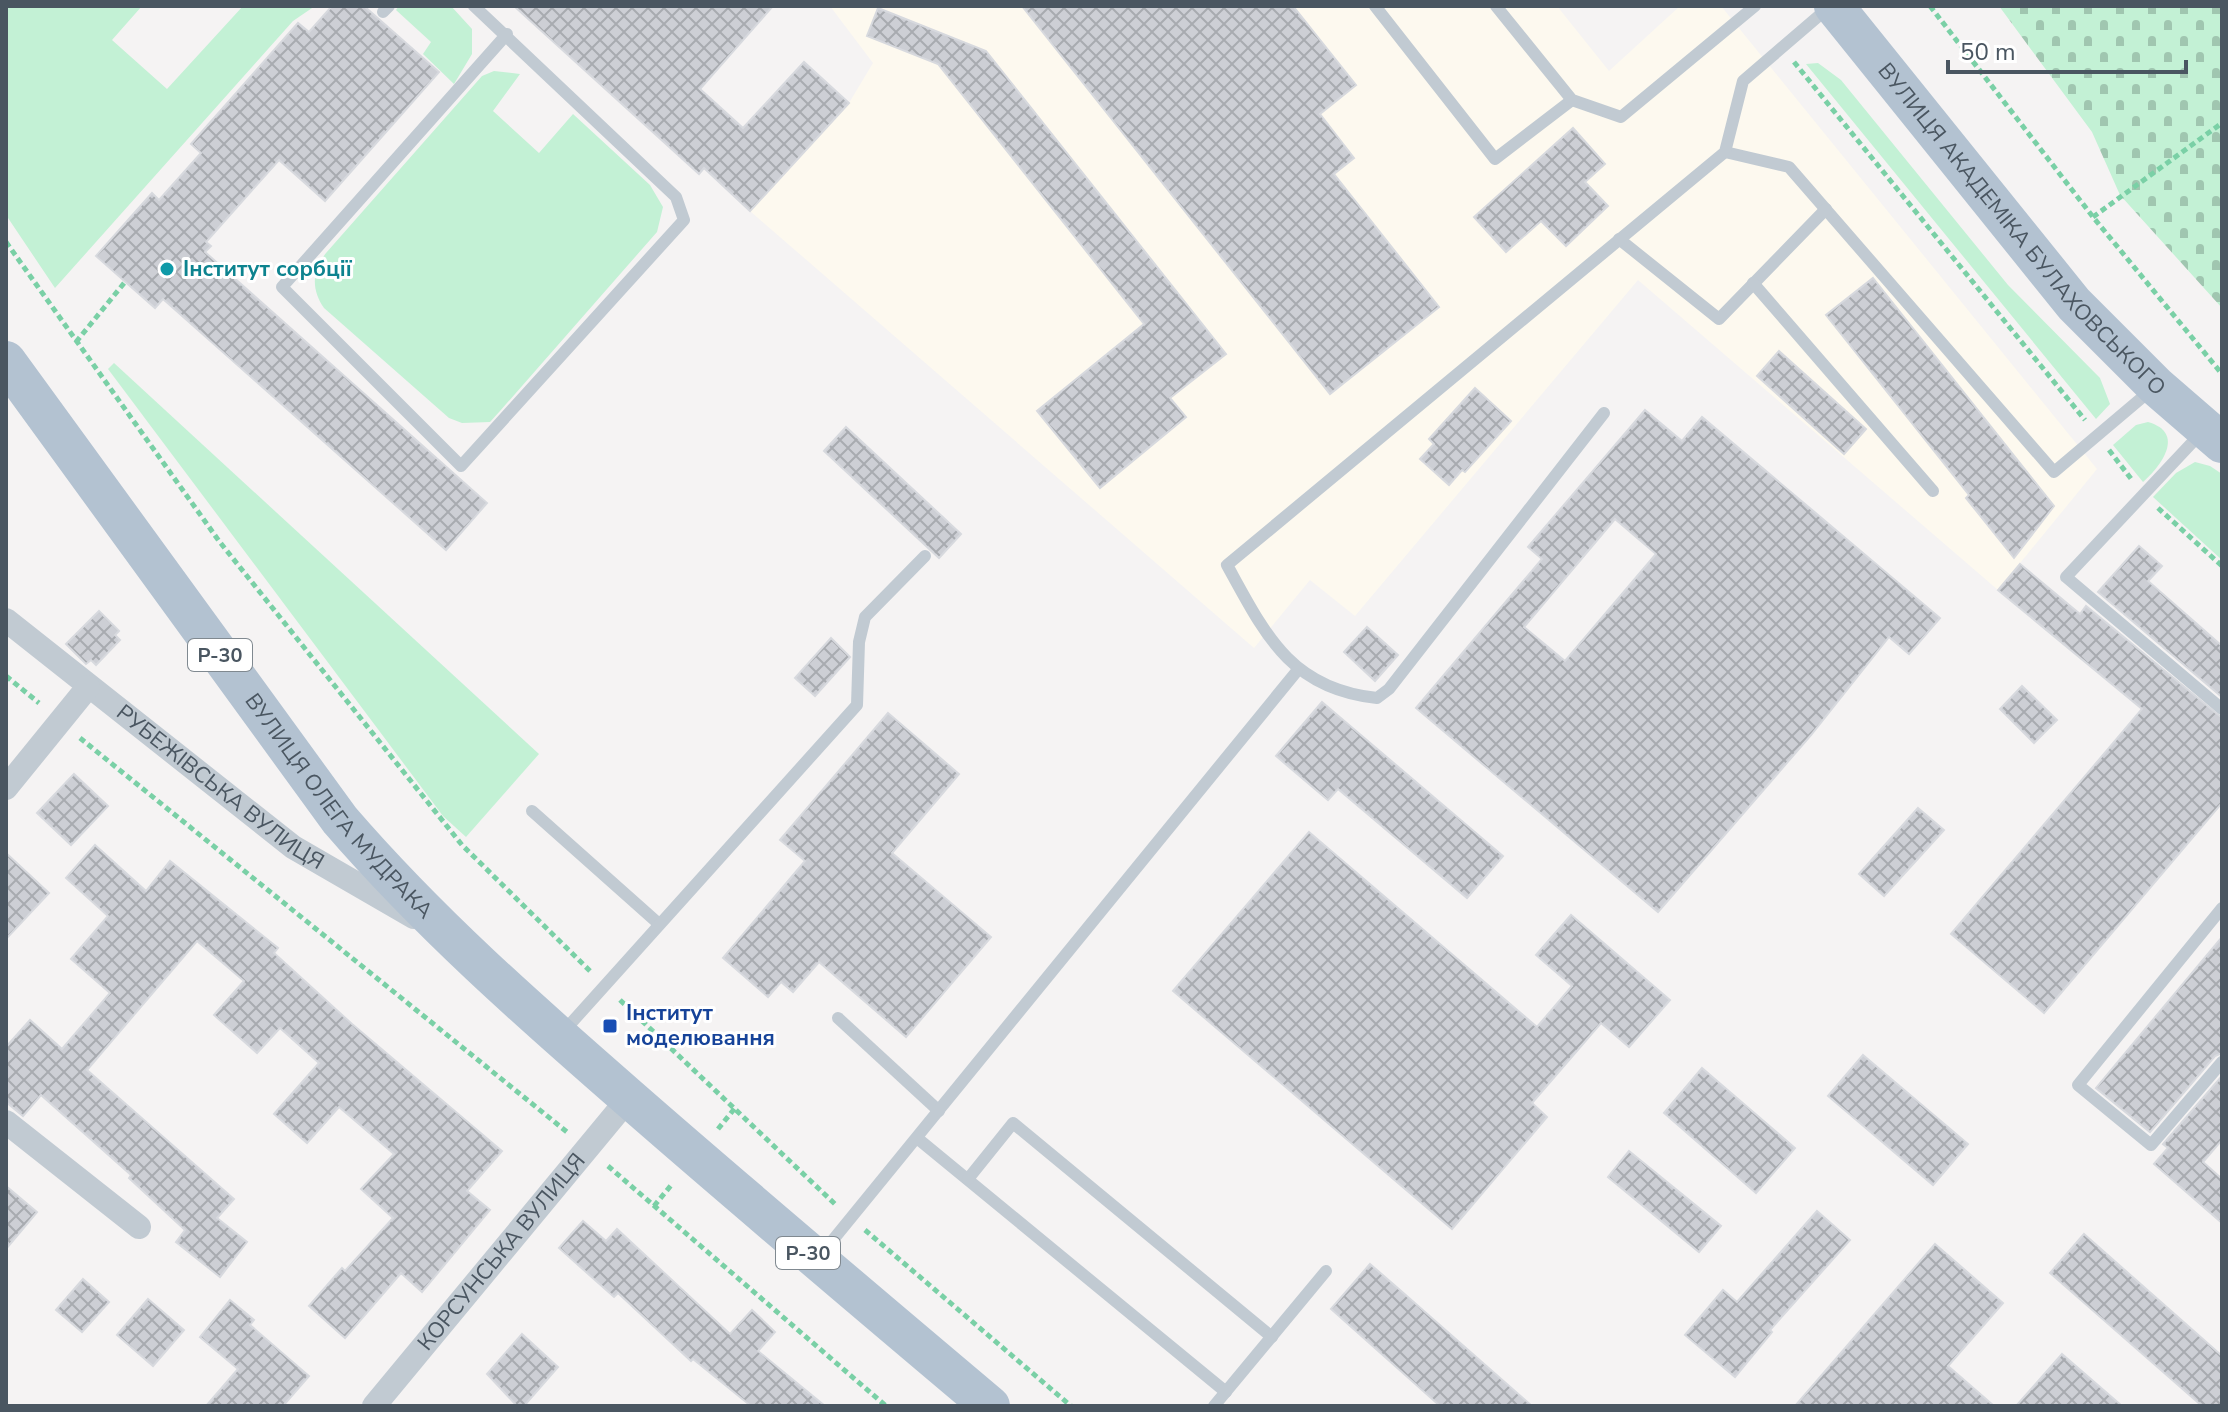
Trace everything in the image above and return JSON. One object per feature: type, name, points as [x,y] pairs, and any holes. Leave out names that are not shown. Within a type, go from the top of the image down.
[{"type":"main road","name":"ВУЛИЦЯ АКАДЕМІКА БУЛАХОВСЬКОГО","points":[[1832,6],[2074,304],[2156,386],[2213,436]]},
{"type":"main road","name":"ВУЛИЦЯ ОЛЕГА МУДРАКА","points":[[6,361],[340,820],[392,881],[448,937]]},
{"type":"main road","name":"Р-30","points":[[448,937],[978,1402]]},
{"type":"street","name":"РУБЕЖІВСЬКА ВУЛИЦЯ","points":[[6,620],[293,847],[448,937]]},
{"type":"street","points":[[6,788],[88,687]]},
{"type":"street","name":"КОРСУНСЬКА ВУЛИЦЯ","points":[[374,1406],[629,1098]]},
{"type":"street","points":[[6,1122],[139,1227]]},
{"type":"lane","points":[[474,6],[507,34],[676,197],[684,220],[461,466],[282,287],[507,34]]},
{"type":"lane","points":[[1375,6],[1495,159],[1572,100]]},
{"type":"lane","points":[[1496,6],[1572,100],[1621,117],[1755,6]]},
{"type":"lane","points":[[1604,413],[1389,689],[1377,698],[1360,696],[1297,671],[1266,634],[1227,565],[1725,152],[1743,81],[1832,6]]},
{"type":"lane","points":[[1725,152],[1789,167],[2054,472],[2156,386]]},
{"type":"lane","points":[[1619,239],[1719,319],[1826,209]]},
{"type":"lane","points":[[1753,283],[1933,491]]},
{"type":"lane","points":[[2213,436],[2144,495],[2066,577],[2222,709]]},
{"type":"lane","points":[[559,1036],[857,705],[859,642],[865,617],[925,556]]},
{"type":"lane","points":[[817,1260],[1297,671]]},
{"type":"lane","points":[[532,811],[659,924]]},
{"type":"lane","points":[[2222,908],[2078,1085],[2151,1145],[2222,1062]]},
{"type":"lane","points":[[838,1018],[939,1111]]},
{"type":"lane","points":[[968,1179],[1013,1123],[1272,1337]]},
{"type":"lane","points":[[917,1138],[1226,1392]]},
{"type":"lane","points":[[1214,1406],[1326,1271]]},
{"type":"path","points":[[1930,6],[2093,217],[2222,374]]},
{"type":"path","points":[[1782,47],[2144,495],[2222,566]]},
{"type":"path","points":[[2093,217],[2222,123]]},
{"type":"path","points":[[6,242],[219,541],[462,845],[851,1219],[1071,1406]]},
{"type":"path","points":[[76,342],[125,282]]},
{"type":"path","points":[[6,676],[588,1148],[886,1406]]},
{"type":"shaded area","points":[[830,6],[1557,6],[1609,71],[1680,6],[1721,6],[2097,469],[1998,590],[1638,280],[1355,616],[1310,580],[1254,648],[750,211],[849,103],[873,63]]},
{"type":"green space","points":[[6,6],[142,6],[112,40],[167,89],[243,6],[315,6],[293,21],[55,288],[6,215]]},
{"type":"green space","points":[[399,6],[451,6],[472,29],[472,54],[454,84],[423,54],[431,42],[396,10]]},
{"type":"green space","points":[[1999,6],[2222,6],[2222,308],[2120,195],[2092,132]]},
{"type":"green space","points":[[1818,63],[1841,80],[2008,285],[2100,378],[2110,404],[2096,419],[1806,64]]},
{"type":"green space","points":[[494,71],[520,74],[493,111],[539,153],[573,114],[650,185],[663,207],[657,232],[490,422],[462,423],[449,418],[324,308],[315,280],[326,253],[482,76]]},
{"type":"green space","points":[[114,363],[539,754],[466,837],[443,816],[108,369]]},
{"type":"green space","points":[[2148,422],[2166,434],[2168,442],[2163,459],[2143,482],[2113,445],[2136,425]]},
{"type":"green space","points":[[2195,462],[2210,466],[2222,474],[2222,560],[2153,497],[2176,473]]},
{"type":"building","name":"Інститут сорбції","points":[[332,6],[364,6],[439,72],[325,201],[279,160],[206,242],[211,246],[205,252],[487,503],[446,550],[163,299],[155,308],[96,256],[152,193],[159,200],[201,153],[191,144],[298,23],[309,32]]},
{"type":"building","points":[[514,6],[773,6],[700,89],[743,128],[804,62],[849,103],[750,211],[704,168],[699,174]]},
{"type":"building","points":[[1022,6],[1293,6],[1356,85],[1320,114],[1354,158],[1334,174],[1439,307],[1330,394]]},
{"type":"building","points":[[878,8],[986,51],[1226,354],[1170,398],[1186,417],[1100,488],[1037,411],[1144,324],[938,64],[867,36]]},
{"type":"building","points":[[1573,128],[1605,164],[1585,182],[1608,206],[1566,246],[1541,221],[1506,252],[1474,217]]},
{"type":"building","points":[[1873,278],[2054,506],[2014,558],[1966,498],[1969,495],[1826,315]]},
{"type":"building","points":[[1779,351],[1866,429],[1844,454],[1757,376]]},
{"type":"building","points":[[1475,388],[1511,421],[1465,472],[1462,470],[1449,485],[1420,459],[1434,444],[1429,439]]},
{"type":"building","points":[[1645,410],[1682,441],[1702,417],[1940,618],[1909,654],[1889,637],[1811,735],[1658,912],[1416,708],[1542,559],[1528,547]],"holes":[[[1615,519],[1656,554],[1565,661],[1524,627]]]},
{"type":"building","points":[[846,427],[961,534],[939,558],[824,451]]},
{"type":"building","points":[[2139,546],[2162,566],[2148,581],[2222,646],[2222,697],[2098,592]]},
{"type":"building","points":[[2020,564],[2080,614],[2086,606],[2222,718],[2222,803],[2044,1013],[1951,934],[2142,709],[1998,590]]},
{"type":"building","points":[[99,611],[119,631],[115,635],[120,640],[96,665],[91,660],[86,664],[66,644]]},
{"type":"building","points":[[1367,627],[1398,655],[1375,681],[1344,652]]},
{"type":"building","points":[[831,638],[850,657],[815,696],[795,678]]},
{"type":"building","points":[[2022,686],[2057,720],[2034,743],[2000,709]]},
{"type":"building","points":[[1322,702],[1503,856],[1467,898],[1338,789],[1328,800],[1276,756]]},
{"type":"building","points":[[888,713],[959,774],[892,853],[991,937],[906,1037],[819,962],[793,992],[781,982],[768,997],[723,958],[805,861],[780,840]]},
{"type":"building","points":[[74,774],[108,806],[71,845],[37,813]]},
{"type":"building","points":[[1918,808],[1944,830],[1884,896],[1859,874]]},
{"type":"building","points":[[1309,832],[1537,1027],[1572,986],[1536,955],[1571,915],[1670,1000],[1629,1047],[1601,1023],[1532,1103],[1547,1117],[1452,1229],[1173,991]]},
{"type":"building","points":[[95,845],[146,891],[170,861],[278,948],[274,953],[352,1024],[502,1151],[467,1191],[490,1210],[422,1292],[401,1273],[345,1338],[309,1306],[393,1218],[361,1189],[394,1154],[339,1107],[307,1143],[274,1114],[319,1063],[280,1028],[257,1053],[214,1015],[244,981],[197,941],[87,1070],[234,1199],[217,1218],[247,1242],[220,1277],[176,1242],[185,1230],[129,1178],[131,1175],[41,1095],[23,1116],[6,1102],[6,1047],[30,1020],[62,1049],[110,993],[71,959],[108,916],[66,878]]},
{"type":"building","points":[[6,853],[49,893],[6,939]]},
{"type":"building","points":[[2222,937],[2222,1053],[2215,1056],[2150,1132],[2096,1088]]},
{"type":"building","points":[[1863,1055],[1968,1144],[1933,1185],[1828,1096]]},
{"type":"building","points":[[1702,1068],[1795,1148],[1756,1193],[1664,1113]]},
{"type":"building","points":[[2222,1076],[2222,1140],[2203,1162],[2222,1179],[2222,1223],[2154,1164],[2168,1148],[2163,1144]]},
{"type":"building","points":[[1629,1151],[1721,1226],[1699,1252],[1608,1177]]},
{"type":"building","points":[[6,1186],[37,1212],[6,1249]]},
{"type":"building","points":[[1817,1211],[1850,1240],[1770,1330],[1772,1332],[1735,1377],[1685,1335],[1723,1290],[1737,1302]]},
{"type":"building","points":[[583,1221],[606,1241],[617,1229],[730,1334],[752,1310],[775,1332],[758,1351],[825,1406],[751,1406],[693,1359],[691,1361],[618,1293],[614,1297],[559,1248]]},
{"type":"building","points":[[2084,1234],[2222,1356],[2222,1406],[2202,1406],[2050,1273]]},
{"type":"building","points":[[1935,1244],[2003,1303],[1948,1366],[1994,1406],[1795,1406]]},
{"type":"building","points":[[1370,1264],[1532,1406],[1440,1406],[1331,1309]]},
{"type":"building","points":[[83,1279],[109,1302],[82,1332],[56,1310]]},
{"type":"building","points":[[148,1299],[184,1330],[153,1366],[117,1335]]},
{"type":"building","points":[[230,1300],[254,1320],[250,1325],[309,1376],[283,1406],[206,1406],[238,1369],[200,1337]]},
{"type":"building","points":[[522,1334],[558,1367],[524,1406],[517,1406],[487,1374]]},
{"type":"building","points":[[2062,1354],[2122,1406],[2016,1406]]},
{"type":"place","name":"Інститут сорбції","points":[[167,269]]},
{"type":"place","name":"Інститут моделювання","points":[[610,1026]]}]
